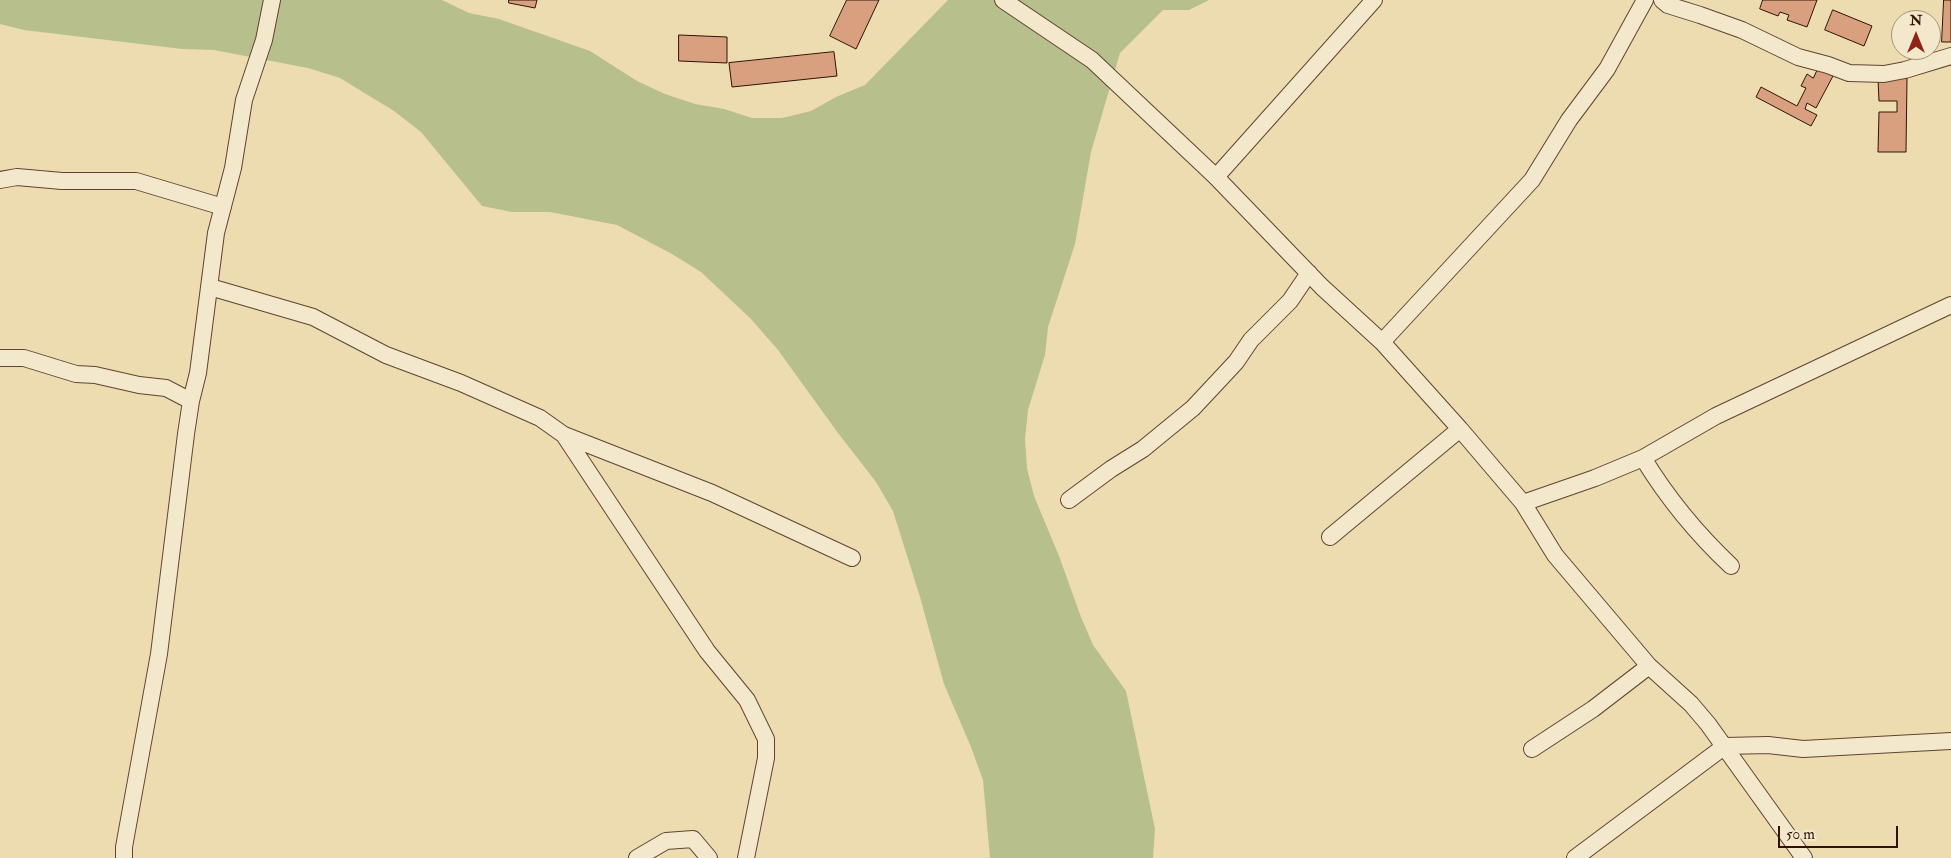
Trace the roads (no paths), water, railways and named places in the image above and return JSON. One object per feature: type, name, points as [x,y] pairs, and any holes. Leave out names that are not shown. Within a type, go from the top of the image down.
[{"type":"street","points":[[124,858],[124,847],[159,654],[191,401],[198,373],[216,233],[233,168],[244,100],[264,40],[272,0]]},
{"type":"street","points":[[1003,0],[1092,60],[1216,177],[1309,273],[1382,342],[1523,503],[1555,555],[1649,666],[1691,704],[1725,746],[1804,858]]},
{"type":"street","points":[[1216,177],[1374,0]]},
{"type":"street","points":[[1382,342],[1532,180],[1569,120],[1607,69],[1645,0]]},
{"type":"street","points":[[1662,0],[1668,6],[1742,30],[1798,57],[1849,73],[1884,74],[1905,70],[1951,56]]},
{"type":"street","points":[[0,180],[17,177],[62,181],[136,181],[223,207]]},
{"type":"street","points":[[1069,500],[1111,469],[1143,449],[1193,408],[1236,362],[1251,340],[1290,301],[1309,273]]},
{"type":"street","points":[[210,287],[313,317],[386,355],[461,383],[540,418],[564,435],[712,493],[852,558]]},
{"type":"street","points":[[1523,503],[1595,478],[1643,458],[1716,416],[1951,305]]},
{"type":"street","points":[[0,358],[24,358],[76,374],[95,375],[139,385],[166,388],[191,401]]},
{"type":"street","points":[[1330,537],[1460,429]]},
{"type":"street","points":[[564,435],[706,651],[747,700],[766,739],[766,758],[746,858]]},
{"type":"street","points":[[1643,458],[1680,512],[1698,533],[1732,566]]},
{"type":"street","points":[[1532,749],[1592,709],[1649,666]]},
{"type":"street","points":[[1575,858],[1725,746],[1768,745],[1803,749],[1951,741]]},
{"type":"street","points":[[637,858],[666,840],[693,839],[709,858]]}]
